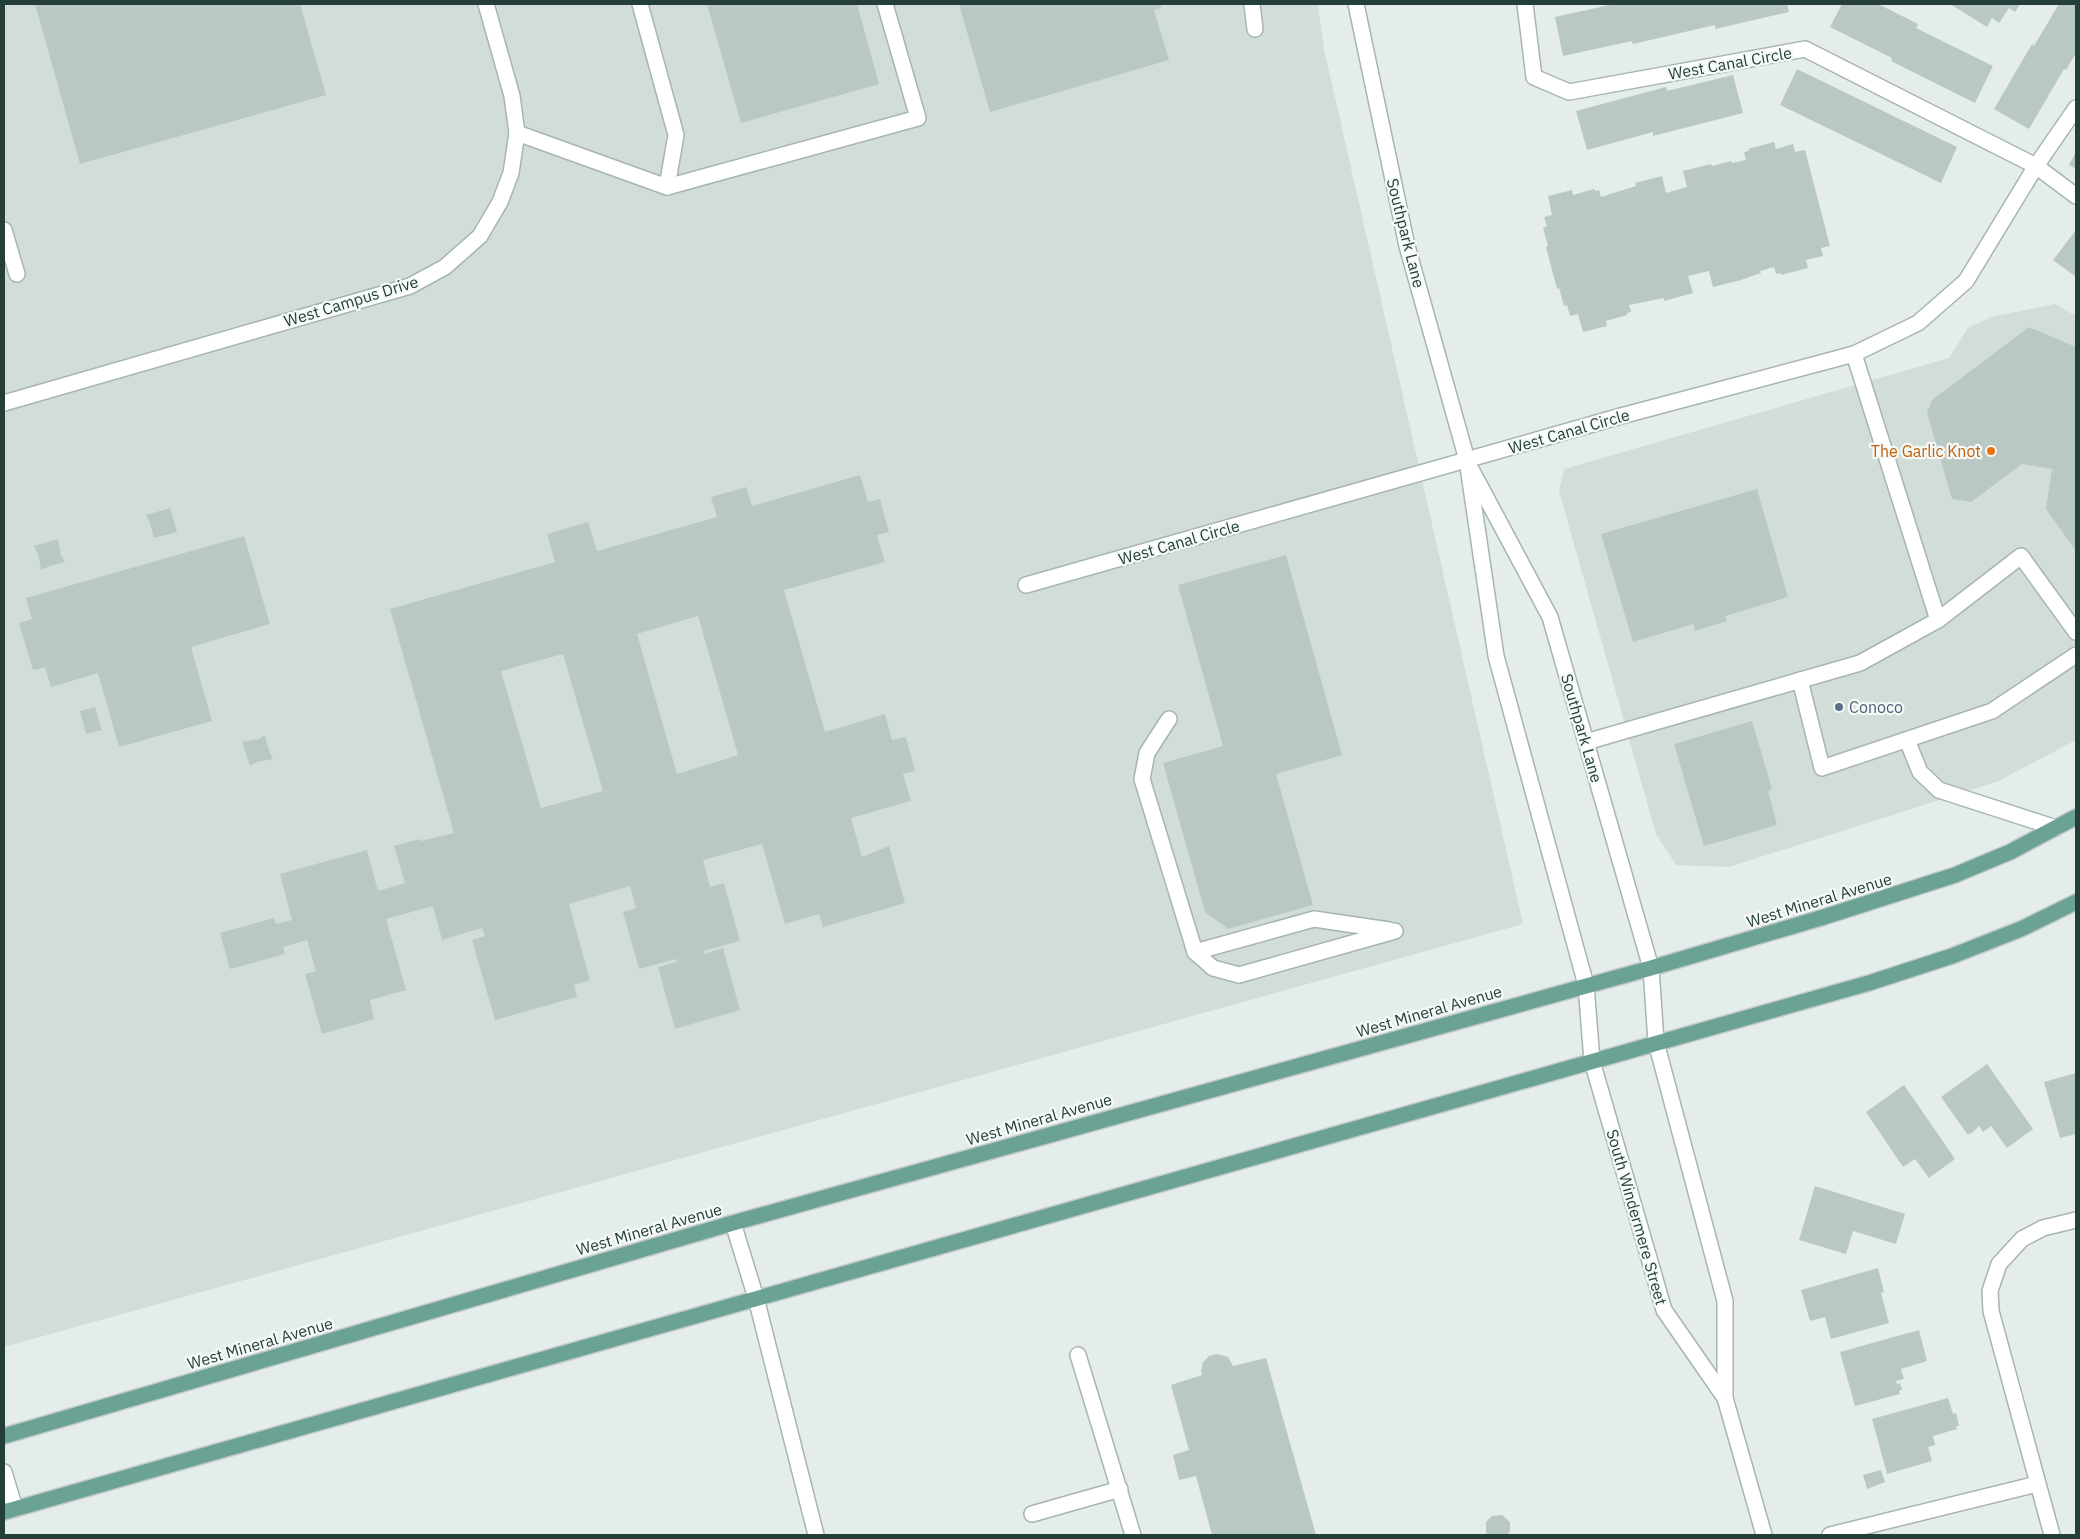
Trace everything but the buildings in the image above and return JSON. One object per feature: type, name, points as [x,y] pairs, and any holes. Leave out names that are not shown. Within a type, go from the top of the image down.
[{"type":"main road","name":"West Mineral Avenue","points":[[4,1436],[733,1223],[1651,968],[1841,912],[1955,875],[2010,852],[2076,817]]},
{"type":"main road","points":[[9,1510],[1868,983],[1952,956],[2021,929],[2076,902]]},
{"type":"street","name":"West Campus Drive","points":[[4,403],[410,286],[445,267],[480,236],[500,202],[511,173],[516,133],[512,96],[486,4]]},
{"type":"street","points":[[640,4],[676,134],[667,186]]},
{"type":"street","points":[[516,133],[667,186],[918,118],[885,4]]},
{"type":"street","points":[[1252,4],[1255,29]]},
{"type":"street","name":"Southpark Lane","points":[[1356,4],[1407,246],[1467,460],[1496,656],[1586,985],[1589,1020]]},
{"type":"street","name":"West Canal Circle","points":[[1525,4],[1534,77],[1569,92],[1805,49],[2036,166],[2076,196]]},
{"type":"street","name":"West Canal Circle","points":[[1026,585],[1620,416],[1854,354],[1918,323],[1966,281],[2036,166],[2076,108]]},
{"type":"street","points":[[4,230],[17,274]]},
{"type":"street","points":[[1854,354],[1938,620]]},
{"type":"street","name":"Southpark Lane","points":[[1467,460],[1550,617],[1651,968],[1654,1010]]},
{"type":"street","points":[[1586,742],[1860,663],[1938,620],[2021,556],[2076,632]]},
{"type":"street","points":[[1800,680],[1822,768],[1992,711],[2076,655]]},
{"type":"street","points":[[1169,719],[1147,753],[1142,779],[1195,952],[1213,968],[1239,975],[1395,931],[1314,919],[1195,952]]},
{"type":"street","points":[[1907,740],[1920,772],[1939,790],[2056,828]]},
{"type":"street","name":"South Windermere Street","points":[[1654,1010],[1656,1042],[1725,1301],[1725,1398],[1764,1535]]},
{"type":"street","name":"South Windermere Street","points":[[1589,1020],[1592,1061],[1664,1310],[1725,1398]]},
{"type":"street","points":[[2052,1535],[1991,1311],[1990,1291],[1999,1264],[2022,1238],[2043,1228],[2076,1220]]},
{"type":"street","points":[[733,1223],[756,1298],[816,1535]]},
{"type":"street","points":[[1078,1355],[1133,1535]]},
{"type":"street","points":[[4,1472],[9,1510]]},
{"type":"street","points":[[1830,1535],[2038,1484]]},
{"type":"street","points":[[1032,1514],[1120,1490]]},
{"type":"shaded area","points":[[4,4],[1318,4],[1324,49],[1523,924],[4,1347]]},
{"type":"shaded area","points":[[2055,304],[2076,316],[2076,740],[1999,781],[1729,867],[1676,865],[1656,834],[1559,491],[1564,469],[1949,358],[1968,328],[1991,317]]},
{"type":"place","name":"The Garlic Knot","points":[[1991,451]]},
{"type":"place","name":"Conoco","points":[[1839,707]]}]
